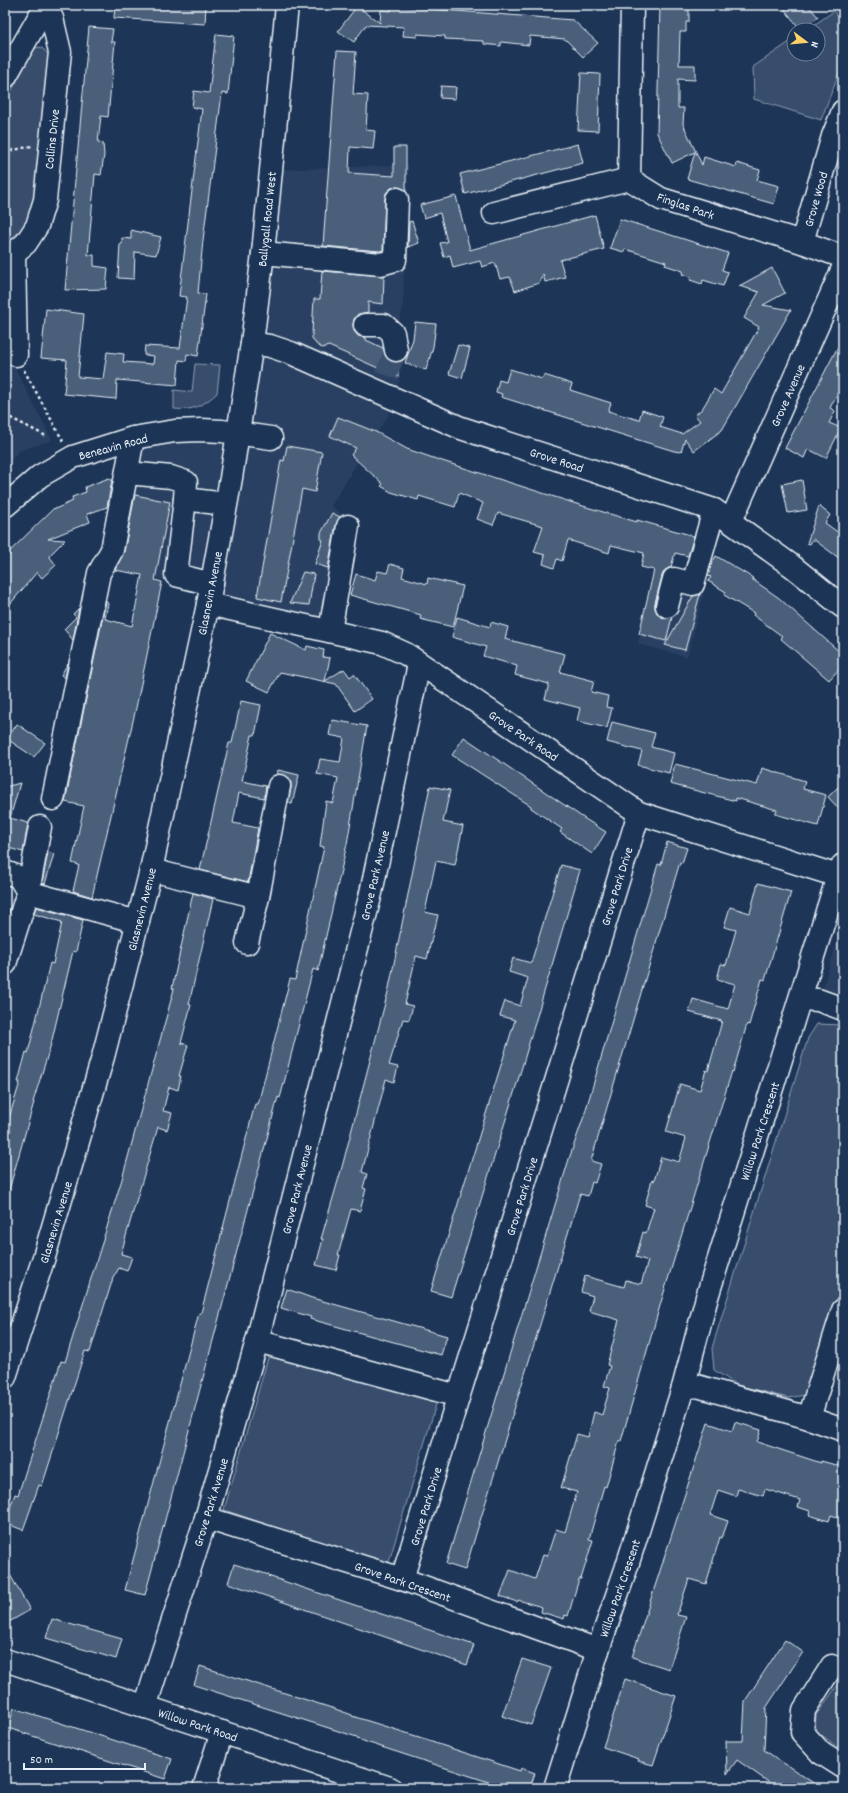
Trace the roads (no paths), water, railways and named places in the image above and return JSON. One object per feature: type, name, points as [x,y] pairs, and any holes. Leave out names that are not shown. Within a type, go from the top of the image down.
[{"type":"street","name":"Ballygall Road West","points":[[237,433],[252,343],[263,253],[287,5]]},
{"type":"street","points":[[494,213],[629,179],[632,5]]},
{"type":"street","points":[[5,77],[45,8]]},
{"type":"street","name":"Collins Drive","points":[[9,254],[26,243],[37,226],[45,200],[60,52],[52,18],[45,8]]},
{"type":"street","name":"Grove Wood","points":[[802,242],[833,136],[843,111]]},
{"type":"street","name":"Finglas Park","points":[[629,179],[661,200],[802,242],[843,257]]},
{"type":"street","points":[[263,253],[381,264],[395,260],[398,199]]},
{"type":"street","points":[[9,254],[16,355]]},
{"type":"street","name":"Grove Avenue","points":[[667,606],[674,579],[693,584],[723,516],[843,268]]},
{"type":"street","points":[[365,325],[384,325],[393,333],[396,350]]},
{"type":"street","name":"Grove Road","points":[[252,343],[291,352],[382,383],[461,428],[723,516],[843,607]]},
{"type":"street","name":"Beneavin Road","points":[[5,506],[40,476],[73,457],[133,438],[175,431],[213,430],[271,438]]},
{"type":"street","name":"Glasnevin Avenue","points":[[5,1377],[71,1169],[103,1057],[151,870],[210,594],[237,433]]},
{"type":"street","points":[[53,799],[99,573],[112,550],[133,438]]},
{"type":"street","points":[[127,473],[171,478],[186,482],[185,499],[225,504]]},
{"type":"street","name":"Grove Park Road","points":[[185,499],[176,575],[210,594],[330,631],[382,643],[406,654],[639,813],[841,871]]},
{"type":"street","points":[[330,631],[348,526]]},
{"type":"street","name":"Grove Park Avenue","points":[[145,1707],[206,1518],[257,1341],[371,893],[420,664]]},
{"type":"street","points":[[247,943],[258,897],[280,786]]},
{"type":"street","name":"Grove Park Drive","points":[[402,1579],[639,813]]},
{"type":"street","points":[[5,964],[28,892],[40,827]]},
{"type":"street","points":[[151,870],[258,897]]},
{"type":"street","name":"Willow Park Crescent","points":[[555,1788],[683,1388],[707,1297],[841,871]]},
{"type":"street","points":[[5,872],[19,877],[28,892],[138,922]]},
{"type":"street","points":[[801,999],[818,1000],[843,1009]]},
{"type":"street","points":[[809,1418],[843,1310]]},
{"type":"street","points":[[257,1341],[458,1396]]},
{"type":"street","points":[[683,1388],[697,1386],[809,1418],[843,1430]]},
{"type":"street","name":"Grove Park Crescent","points":[[206,1518],[402,1579],[598,1650]]},
{"type":"street","name":"Willow Park Road","points":[[5,1660],[390,1788]]},
{"type":"street","points":[[832,1666],[804,1710],[802,1732],[821,1752],[843,1768]]},
{"type":"street","points":[[204,1788],[222,1732]]},
{"type":"tunnel","points":[[386,375],[396,350]]}]
